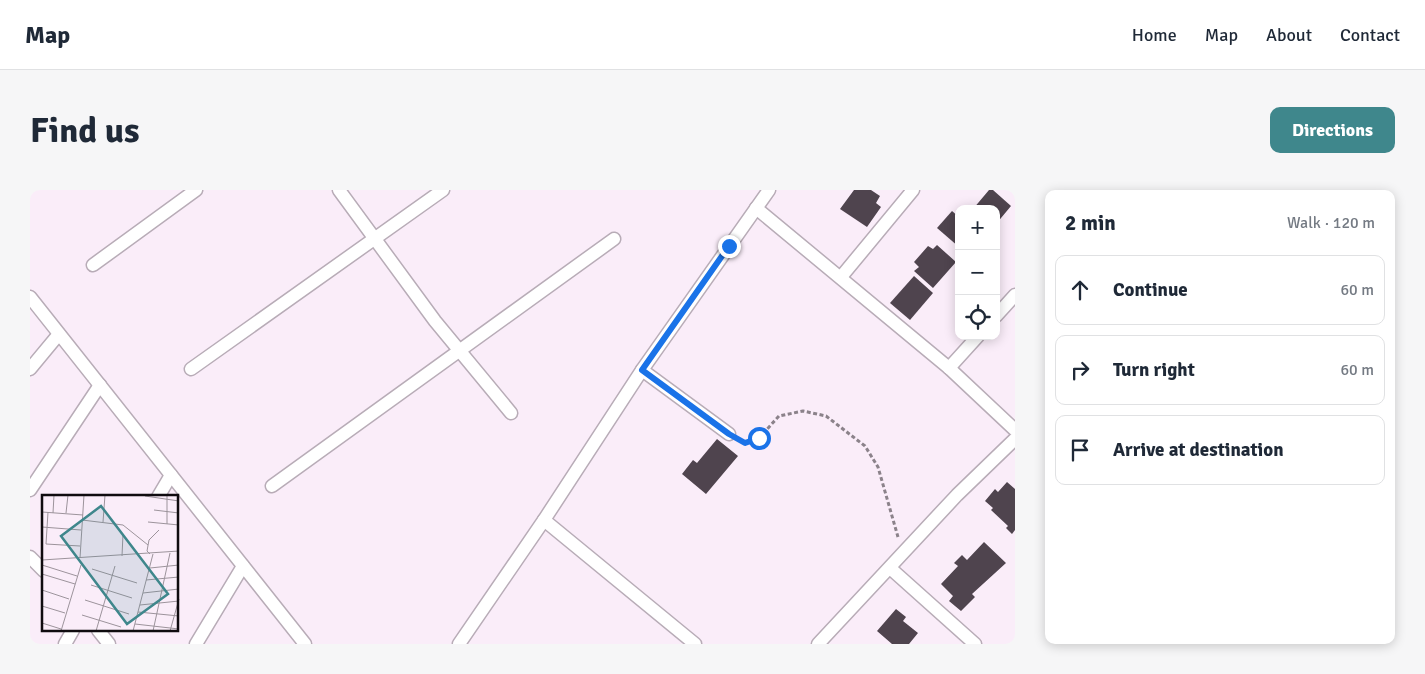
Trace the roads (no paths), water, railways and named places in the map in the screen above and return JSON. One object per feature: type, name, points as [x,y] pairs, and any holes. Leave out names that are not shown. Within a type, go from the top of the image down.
[{"type":"street","points":[[93,265],[196,190]]},
{"type":"street","points":[[339,190],[435,321],[511,413]]},
{"type":"street","points":[[192,369],[443,190]]},
{"type":"street","points":[[462,642],[642,370],[769,190]]},
{"type":"street","points":[[841,277],[913,190]]},
{"type":"street","points":[[756,208],[949,368],[1015,430]]},
{"type":"street","points":[[272,486],[614,239]]},
{"type":"street","points":[[1000,312],[1015,295]]},
{"type":"street","points":[[30,297],[305,644]]},
{"type":"street","points":[[30,369],[59,334]]},
{"type":"street","points":[[949,368],[974,340]]},
{"type":"street","points":[[642,370],[729,434]]},
{"type":"street","points":[[30,490],[100,385]]},
{"type":"street","points":[[818,644],[956,495],[1015,438]]},
{"type":"street","points":[[159,495],[171,475]]},
{"type":"street","points":[[544,520],[695,644]]},
{"type":"street","points":[[30,557],[42,569]]},
{"type":"street","points":[[196,644],[243,566]]},
{"type":"street","points":[[890,568],[975,644]]},
{"type":"street","points":[[65,644],[72,632]]},
{"type":"street","points":[[99,632],[108,644]]}]
